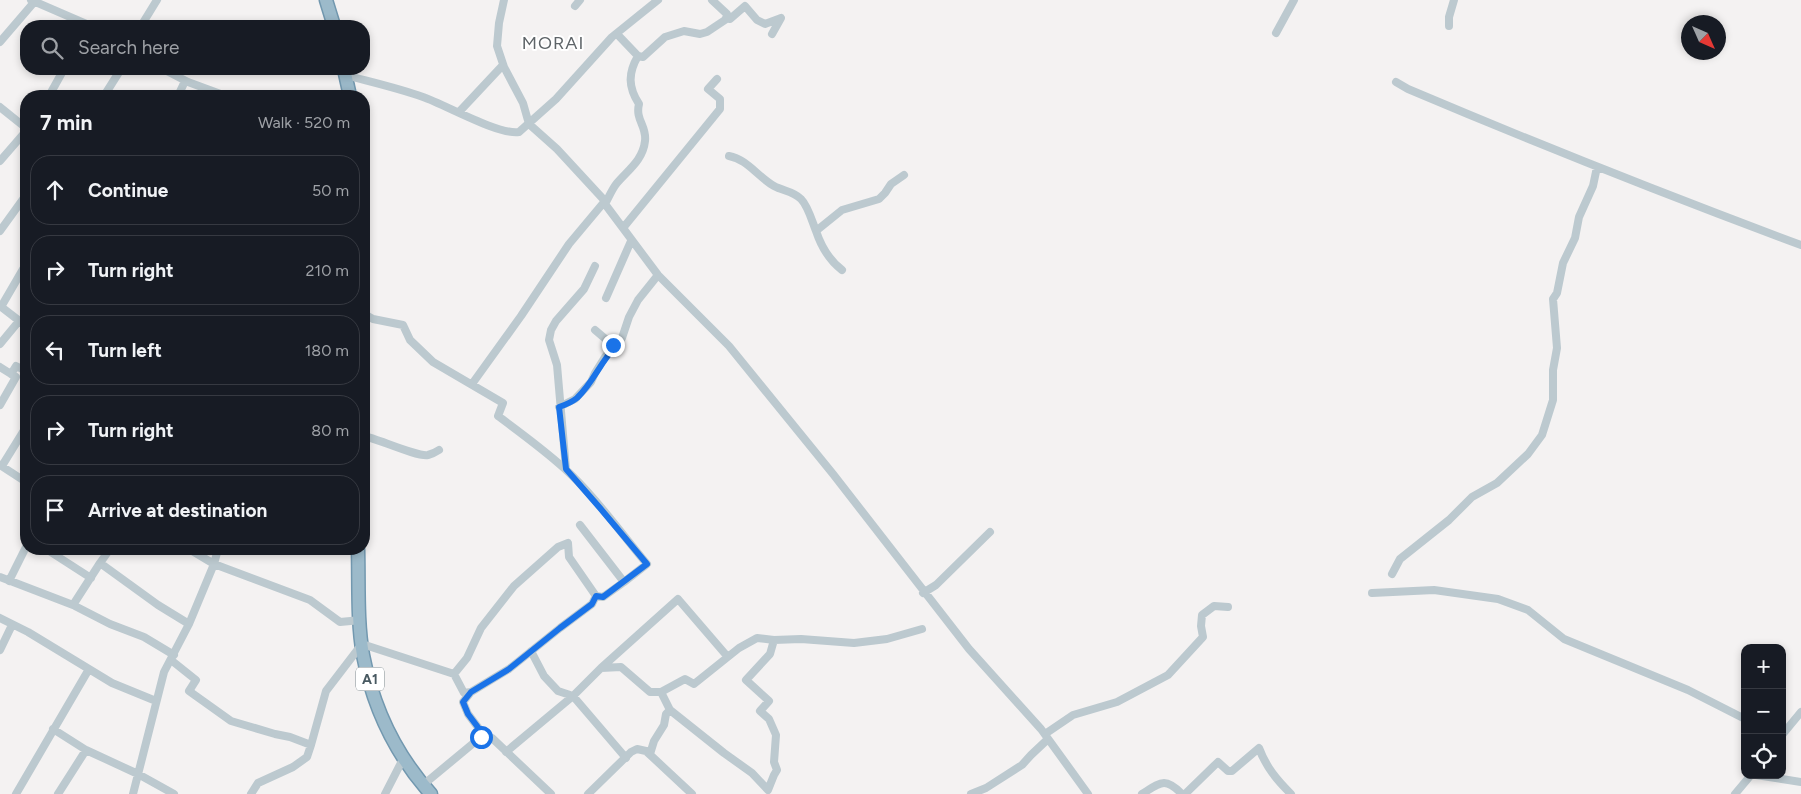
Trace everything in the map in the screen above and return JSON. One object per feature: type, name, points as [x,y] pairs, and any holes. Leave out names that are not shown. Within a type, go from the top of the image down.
[{"type":"highway","points":[[326,0],[332,20]]},
{"type":"highway","points":[[345,75],[348,90]]},
{"type":"highway","name":"A1","points":[[358,555],[362,644],[378,710],[403,759],[427,790]]},
{"type":"street","points":[[0,42],[34,0],[76,20]]},
{"type":"street","points":[[144,20],[156,0]]},
{"type":"street","points":[[504,0],[497,46],[503,65],[522,103],[529,124],[557,149],[605,202],[631,241],[658,275],[729,346],[833,474],[923,593],[982,666],[1047,737],[1088,794]]},
{"type":"street","points":[[353,75],[422,97],[497,128],[514,133],[519,132],[556,99],[609,41],[658,0]]},
{"type":"street","points":[[712,0],[727,14],[728,18],[726,18],[730,19],[745,6],[757,20],[765,24],[781,18],[772,34]]},
{"type":"street","points":[[1276,32],[1294,0]]},
{"type":"street","points":[[1449,26],[1449,17],[1454,0]]},
{"type":"street","points":[[618,34],[638,56],[643,57],[665,37],[684,31],[695,34],[708,32],[728,18]]},
{"type":"street","points":[[472,384],[522,316],[570,244],[640,156],[644,145],[645,132],[639,120],[637,110],[639,104],[635,97],[630,76],[631,69],[638,56]]},
{"type":"street","points":[[459,112],[503,65]]},
{"type":"street","points":[[52,90],[61,75]]},
{"type":"street","points":[[108,90],[117,75]]},
{"type":"street","points":[[174,75],[210,90]]},
{"type":"street","points":[[623,228],[720,109],[720,99],[708,89],[717,79]]},
{"type":"street","points":[[181,90],[185,81]]},
{"type":"street","points":[[1396,82],[1416,93],[1597,167],[1801,245]]},
{"type":"street","points":[[0,107],[20,124]]},
{"type":"street","points":[[0,161],[20,136]]},
{"type":"street","points":[[729,156],[738,158],[772,185],[788,190],[803,201],[819,241],[842,270]]},
{"type":"street","points":[[1392,574],[1400,559],[1449,520],[1472,497],[1497,483],[1528,454],[1542,435],[1553,400],[1552,370],[1557,348],[1553,299],[1557,292],[1563,263],[1593,186],[1597,167]]},
{"type":"street","points":[[816,231],[842,210],[879,199],[891,184],[904,175]]},
{"type":"street","points":[[0,231],[20,203]]},
{"type":"street","points":[[606,298],[631,241]]},
{"type":"street","points":[[566,469],[559,407],[557,365],[548,340],[556,321],[584,289],[595,266]]},
{"type":"street","points":[[0,344],[19,321],[0,306],[20,274]]},
{"type":"street","points":[[559,407],[575,399],[591,382],[605,357],[622,338],[629,316],[638,300],[658,275]]},
{"type":"street","points":[[370,317],[403,325],[410,340],[433,362],[503,403],[498,416],[566,469],[647,564],[603,597],[596,596],[569,557],[568,543],[558,547],[514,586],[500,602],[481,628],[467,658],[454,674]]},
{"type":"street","points":[[594,330],[615,347]]},
{"type":"street","points":[[11,374],[16,366],[20,368]]},
{"type":"street","points":[[0,367],[16,378],[0,406]]},
{"type":"street","points":[[20,436],[1,465],[20,478]]},
{"type":"street","points":[[370,437],[407,451],[426,455],[439,450]]},
{"type":"street","points":[[580,525],[624,582]]},
{"type":"street","points":[[923,593],[936,585],[990,532]]},
{"type":"street","points":[[9,581],[22,555]]},
{"type":"street","points":[[55,555],[91,578]]},
{"type":"street","points":[[73,605],[106,555]]},
{"type":"street","points":[[199,555],[214,564],[310,600],[340,622],[361,620]]},
{"type":"street","points":[[133,794],[164,672],[173,658],[189,624],[216,555]]},
{"type":"street","points":[[100,563],[158,605],[189,624]]},
{"type":"street","points":[[0,577],[73,605],[110,624],[144,638],[173,658],[196,680],[189,691],[231,721],[276,734],[290,736],[311,746]]},
{"type":"street","points":[[1372,593],[1434,590],[1498,599],[1528,610],[1564,639],[1688,690],[1741,716]]},
{"type":"street","points":[[481,737],[480,730],[468,714],[463,702],[471,692],[509,669],[592,604],[596,596]]},
{"type":"street","points":[[506,752],[573,696],[601,668],[678,600],[727,656]]},
{"type":"street","points":[[971,794],[986,788],[1022,766],[1047,737],[1073,715],[1117,702],[1168,675],[1203,637],[1202,615],[1214,606],[1228,607]]},
{"type":"street","points":[[0,618],[112,683],[156,701]]},
{"type":"street","points":[[0,650],[12,624]]},
{"type":"street","points":[[601,668],[621,667],[650,692],[661,692],[685,679],[694,684],[727,656],[757,638],[854,643],[887,638],[922,629]]},
{"type":"street","points":[[661,692],[670,710],[752,773],[768,790],[777,770],[774,762],[776,735],[769,720],[760,711],[769,701],[746,680],[770,654],[774,640]]},
{"type":"street","points":[[251,794],[258,783],[293,767],[305,759],[311,746],[326,691],[362,644],[454,674],[464,693],[471,692]]},
{"type":"street","points":[[530,651],[544,676],[558,691],[573,696],[626,758]]},
{"type":"street","points":[[16,794],[89,669]]},
{"type":"street","points":[[650,754],[654,741],[664,725],[666,714],[670,710]]},
{"type":"street","points":[[1783,734],[1801,712]]},
{"type":"street","points":[[53,730],[86,750],[138,774],[174,794]]},
{"type":"street","points":[[427,790],[481,737],[485,736],[492,738],[551,794]]},
{"type":"street","points":[[1142,794],[1155,786],[1167,782],[1184,794],[1218,762],[1228,771],[1232,771],[1259,748],[1265,763],[1278,781],[1291,794]]},
{"type":"street","points":[[588,794],[637,749],[650,754],[692,794]]},
{"type":"street","points":[[58,794],[86,750]]},
{"type":"street","points":[[385,794],[403,759]]},
{"type":"street","points":[[1736,794],[1748,779]]},
{"type":"street","points":[[1782,779],[1801,782]]},
{"type":"district","name":"MORAI","points":[[553,43]]},
{"type":"route","points":[[481,737],[480,730],[468,714],[463,702],[471,692],[509,669],[592,604],[596,596],[603,597],[647,564],[566,469],[559,407],[575,399],[591,382],[605,357],[615,347],[613,345]]}]
